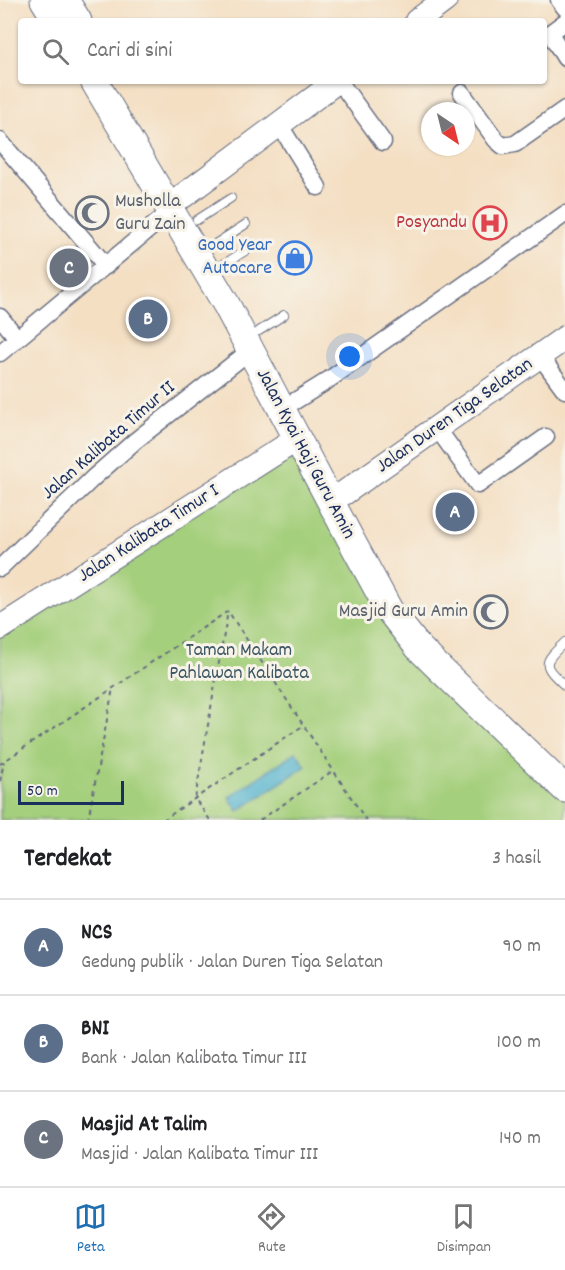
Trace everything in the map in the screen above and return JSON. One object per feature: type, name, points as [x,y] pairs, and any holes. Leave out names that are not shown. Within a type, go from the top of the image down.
[{"type":"main road","points":[[44,0],[55,18]]},
{"type":"main road","points":[[65,0],[76,18]]},
{"type":"main road","name":"Jalan Kyai Haji Guru Amin","points":[[96,84],[182,199],[200,218],[220,254],[268,328],[297,399],[360,482],[393,580],[409,607],[457,662],[565,763]]},
{"type":"main road","name":"Jalan Kyai Haji Guru Amin","points":[[117,84],[182,199],[226,304],[268,328],[297,439],[389,610],[435,664],[565,789]]},
{"type":"street","points":[[421,18],[444,0]]},
{"type":"street","points":[[559,0],[565,8]]},
{"type":"street","points":[[565,22],[550,33],[565,58]]},
{"type":"street","points":[[0,353],[106,266],[182,199],[334,84]]},
{"type":"street","points":[[340,84],[383,142]]},
{"type":"street","points":[[462,93],[496,140],[503,146],[515,144],[565,109]]},
{"type":"street","points":[[279,124],[318,187]]},
{"type":"street","points":[[0,141],[106,266]]},
{"type":"street","points":[[297,399],[565,214]]},
{"type":"street","points":[[0,317],[17,338]]},
{"type":"street","name":"Jalan Kalibata Timur II","points":[[0,568],[93,478],[268,328]]},
{"type":"street","name":"Jalan Duren Tiga Selatan","points":[[360,482],[565,338]]},
{"type":"street","points":[[540,356],[565,390]]},
{"type":"street","points":[[437,428],[478,485],[546,437]]},
{"type":"street","name":"Jalan Kalibata Timur I","points":[[0,628],[297,439]]},
{"type":"lane","points":[[200,218],[228,200]]},
{"type":"lane","points":[[220,254],[244,226]]},
{"type":"lane","points":[[220,254],[252,246]]},
{"type":"lane","points":[[565,642],[547,662],[548,668],[565,686]]},
{"type":"path","points":[[0,764],[228,611]]},
{"type":"path","points":[[228,611],[366,820]]},
{"type":"path","points":[[210,820],[195,799],[228,611]]},
{"type":"path","points":[[88,820],[113,688]]},
{"type":"path","points":[[164,820],[304,725]]},
{"type":"path","points":[[0,781],[4,762]]},
{"type":"path","points":[[260,820],[334,770]]},
{"type":"green space","name":"Taman Makam Pahlawan Kalibata","points":[[297,439],[387,605],[565,789],[565,820],[0,820],[0,628]]},
{"type":"water","points":[[296,752],[306,766],[238,811],[229,797]]},
{"type":"place","name":"Musholla Guru Zain","points":[[92,213]]},
{"type":"place","name":"Posyandu","points":[[490,223]]},
{"type":"place","name":"Good Year Autocare","points":[[295,258]]},
{"type":"place","name":"Masjid At Talim","points":[[69,268]]},
{"type":"place","name":"BNI","points":[[148,319]]},
{"type":"place","name":"NCS","points":[[455,512]]},
{"type":"place","name":"Masjid Guru Amin","points":[[491,612]]}]
